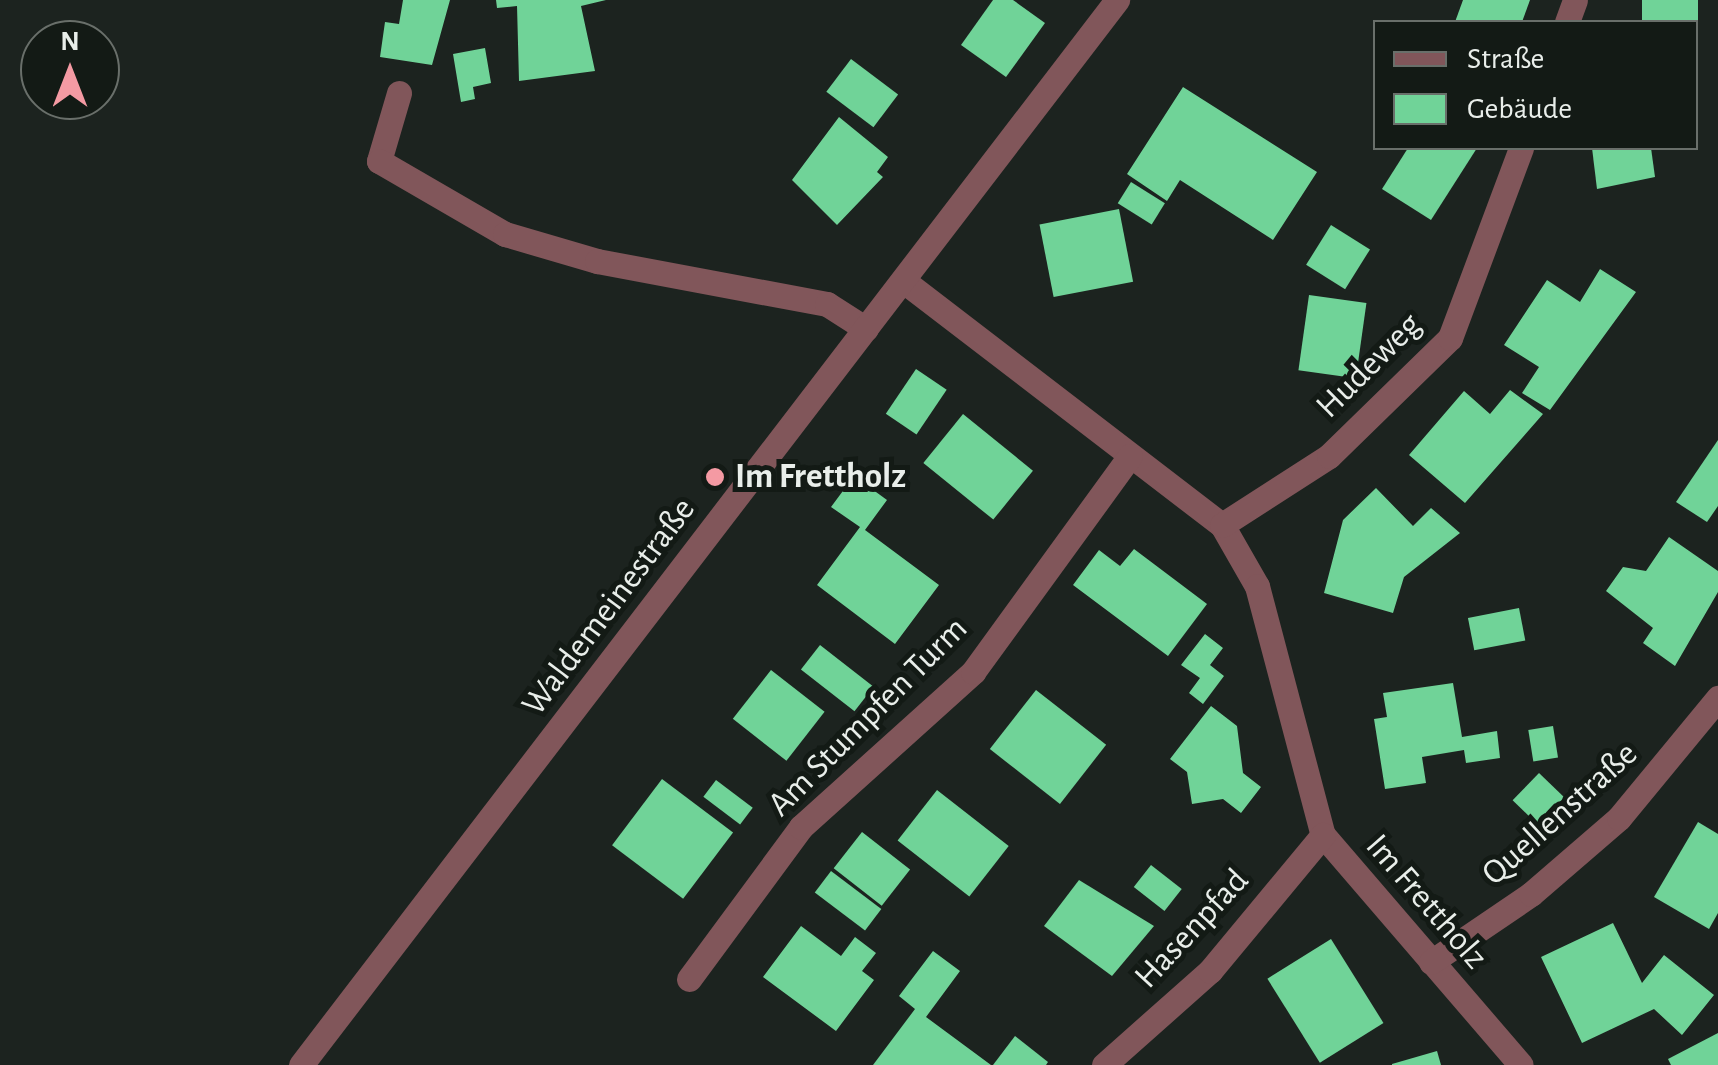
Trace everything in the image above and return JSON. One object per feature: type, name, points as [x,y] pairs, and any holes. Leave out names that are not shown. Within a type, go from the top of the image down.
[{"type":"street","name":"Waldemeinestraße","points":[[301,1065],[905,282],[1117,0]]},
{"type":"street","points":[[399,92],[379,161],[505,234],[596,260],[828,304],[866,329]]},
{"type":"street","name":"Hudeweg","points":[[1222,524],[1329,456],[1450,338],[1519,150]]},
{"type":"street","name":"Im Frettholz","points":[[905,282],[1222,524],[1257,586],[1323,835],[1521,1065]]},
{"type":"street","name":"Am Stumpfen Turm","points":[[689,978],[802,828],[973,672],[1130,456]]},
{"type":"street","name":"Quellenstraße","points":[[1431,962],[1531,894],[1619,818],[1718,698]]},
{"type":"street","name":"Hasenpfad","points":[[1104,1065],[1210,971],[1323,835]]},
{"type":"building","points":[[403,0],[450,0],[432,65],[380,57],[385,22],[399,24]]},
{"type":"building","points":[[496,0],[606,0],[581,6],[595,71],[519,81],[517,6],[497,8]]},
{"type":"building","points":[[993,0],[1013,0],[1045,23],[1006,77],[961,45]]},
{"type":"building","points":[[1463,0],[1530,0],[1523,20],[1456,20]]},
{"type":"building","points":[[1642,0],[1698,0],[1698,20],[1642,20]]},
{"type":"building","points":[[485,48],[491,83],[473,87],[475,99],[461,102],[453,54]]},
{"type":"building","points":[[851,59],[898,95],[873,127],[826,92]]},
{"type":"building","points":[[1183,87],[1317,172],[1273,240],[1180,180],[1167,201],[1127,174]]},
{"type":"building","points":[[839,117],[888,157],[877,172],[883,177],[837,225],[792,180]]},
{"type":"building","points":[[1407,150],[1476,150],[1431,220],[1382,189]]},
{"type":"building","points":[[1592,150],[1651,150],[1655,177],[1597,189]]},
{"type":"building","points":[[1131,182],[1165,203],[1152,224],[1118,203]]},
{"type":"building","points":[[1119,209],[1133,282],[1054,297],[1039,224]]},
{"type":"building","points":[[1331,225],[1370,249],[1345,289],[1306,265]]},
{"type":"building","points":[[1600,269],[1636,292],[1550,410],[1522,393],[1539,367],[1504,345],[1547,280],[1580,302]]},
{"type":"building","points":[[1309,295],[1366,303],[1356,378],[1298,370]]},
{"type":"building","points":[[916,369],[947,390],[916,434],[886,414]]},
{"type":"building","points":[[1510,390],[1543,414],[1465,503],[1409,455],[1464,391],[1490,414]]},
{"type":"building","points":[[963,414],[1033,471],[993,520],[923,463]]},
{"type":"building","points":[[1718,440],[1718,506],[1707,522],[1676,502]]},
{"type":"building","points":[[854,476],[887,500],[865,530],[939,585],[895,644],[817,585],[860,527],[831,507]]},
{"type":"building","points":[[1376,488],[1413,526],[1431,508],[1460,533],[1404,577],[1393,613],[1324,593],[1343,520]]},
{"type":"building","points":[[1669,537],[1718,571],[1718,592],[1675,666],[1643,643],[1653,628],[1606,591],[1623,567],[1646,571]]},
{"type":"building","points":[[1134,549],[1207,604],[1168,656],[1073,585],[1099,550],[1120,566]]},
{"type":"building","points":[[1519,608],[1525,640],[1474,650],[1468,618]]},
{"type":"building","points":[[1205,634],[1223,648],[1210,665],[1224,676],[1203,704],[1189,693],[1200,678],[1181,665]]},
{"type":"building","points":[[820,645],[874,687],[854,711],[801,669]]},
{"type":"building","points":[[771,670],[825,712],[786,761],[733,719]]},
{"type":"building","points":[[1453,683],[1462,737],[1497,731],[1500,758],[1466,763],[1464,750],[1422,757],[1426,783],[1385,789],[1374,719],[1387,717],[1383,693]]},
{"type":"building","points":[[1036,690],[1106,745],[1060,804],[990,749]]},
{"type":"building","points":[[1211,706],[1237,726],[1243,773],[1261,787],[1241,813],[1223,799],[1192,804],[1187,772],[1170,759]]},
{"type":"building","points":[[1553,726],[1558,758],[1533,762],[1528,730]]},
{"type":"building","points":[[1539,773],[1564,797],[1538,825],[1513,800]]},
{"type":"building","points":[[662,779],[733,833],[683,899],[612,845]]},
{"type":"building","points":[[716,780],[753,808],[740,824],[703,797]]},
{"type":"building","points":[[937,790],[1009,846],[969,896],[898,840]]},
{"type":"building","points":[[1698,822],[1718,834],[1718,913],[1709,929],[1654,897]]},
{"type":"building","points":[[862,832],[910,870],[882,906],[834,868]]},
{"type":"building","points":[[1151,865],[1182,889],[1164,911],[1134,887]]},
{"type":"building","points":[[831,871],[881,909],[865,930],[815,893]]},
{"type":"building","points":[[1079,880],[1154,926],[1112,976],[1044,926]]},
{"type":"building","points":[[1613,923],[1642,983],[1664,955],[1714,995],[1682,1035],[1654,1009],[1582,1043],[1541,957]]},
{"type":"building","points":[[801,926],[841,956],[855,937],[876,953],[862,971],[874,980],[836,1031],[763,977]]},
{"type":"building","points":[[1331,939],[1383,1023],[1320,1063],[1267,979]]},
{"type":"building","points":[[933,951],[960,971],[926,1017],[991,1065],[873,1065],[915,1009],[899,996]]},
{"type":"building","points":[[1718,1033],[1718,1065],[1671,1065],[1668,1059]]},
{"type":"building","points":[[1015,1036],[1048,1062],[1046,1065],[993,1065]]},
{"type":"building","points":[[1437,1051],[1441,1065],[1392,1065],[1392,1064]]},
{"type":"place","name":"Im Frettholz","points":[[715,477]]}]
